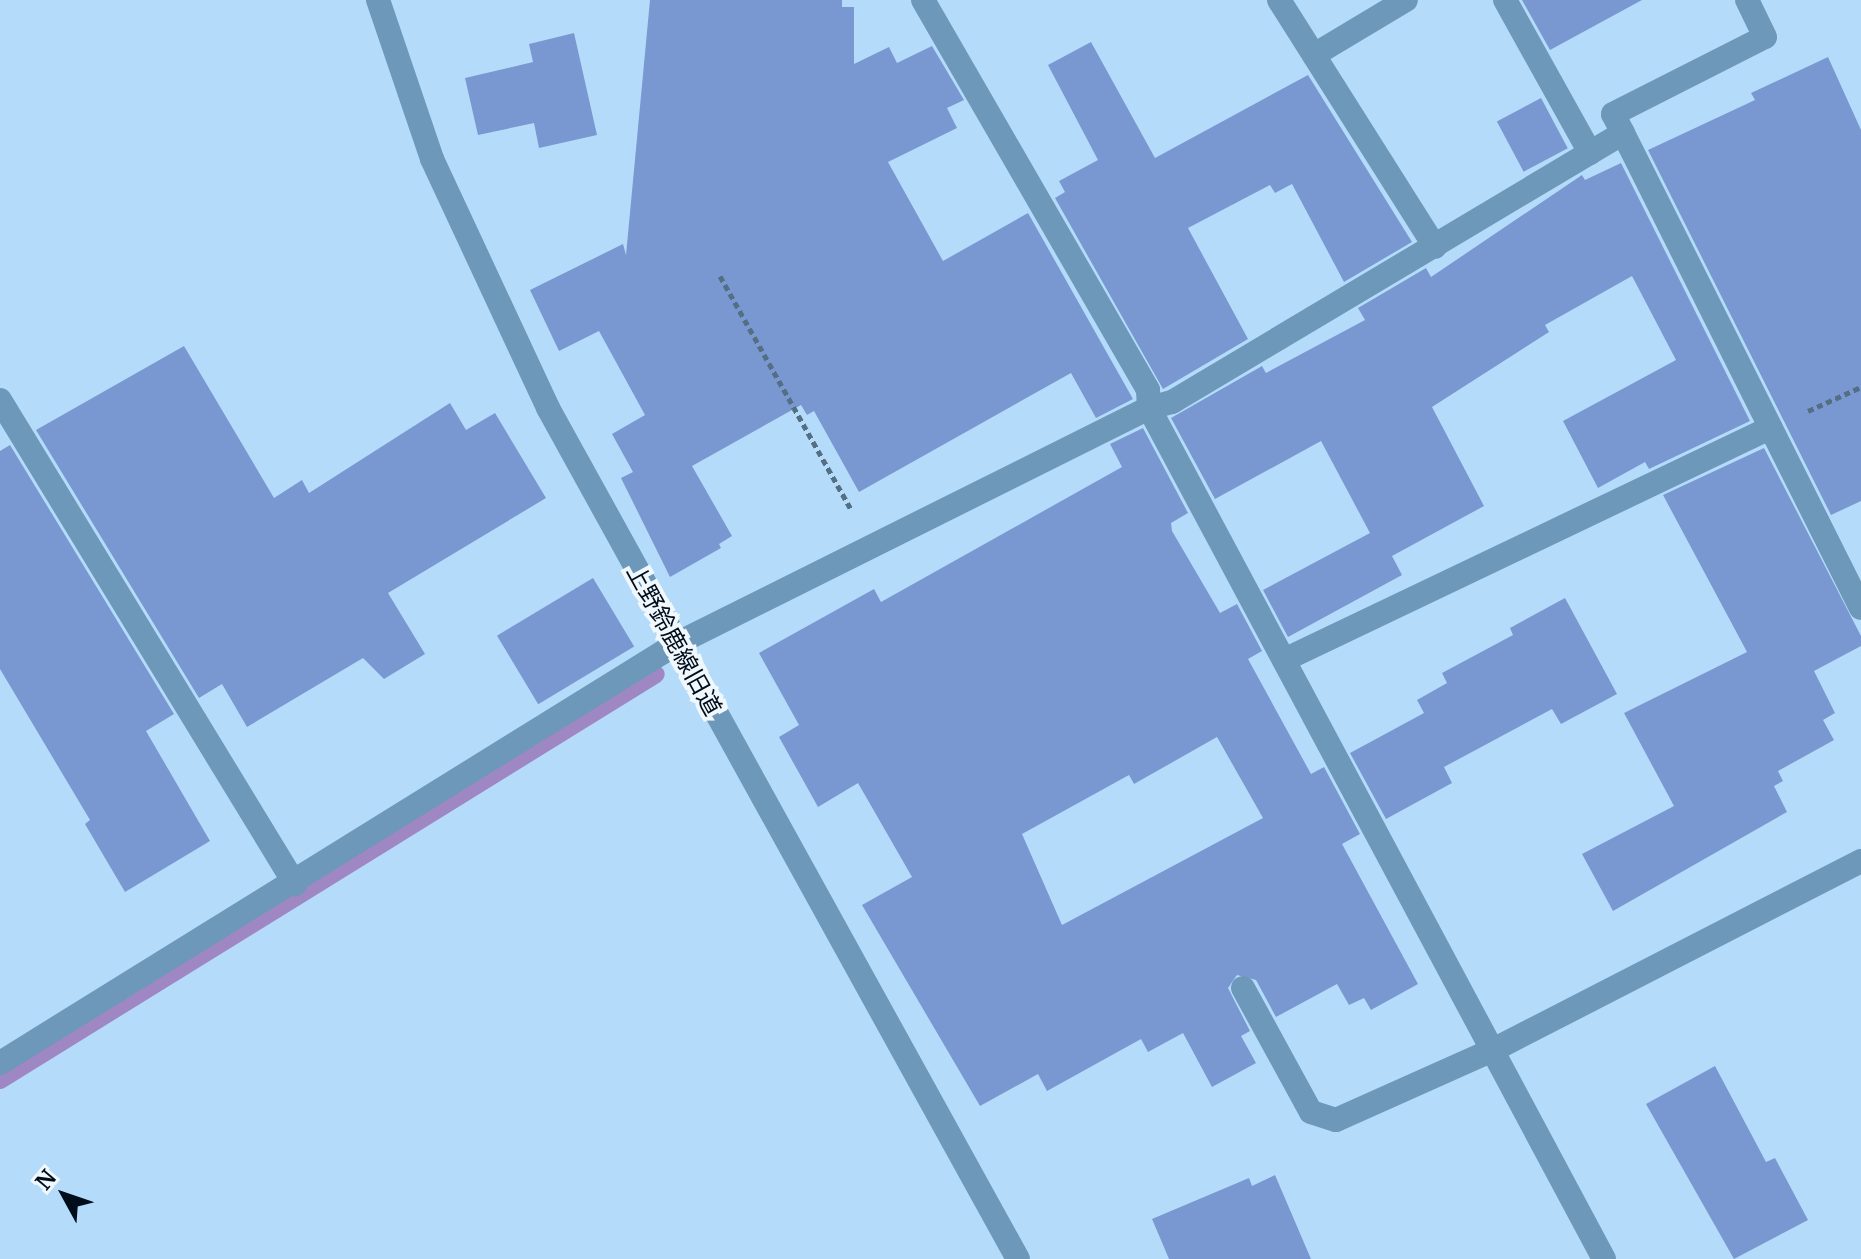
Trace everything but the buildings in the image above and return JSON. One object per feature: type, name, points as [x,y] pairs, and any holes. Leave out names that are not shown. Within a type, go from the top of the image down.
[{"type":"street","name":"上野鈴鹿線旧道","points":[[378,0],[432,159],[480,270],[676,644],[1018,1259]]},
{"type":"street","points":[[923,0],[1148,390],[1149,408],[1495,1049],[1604,1259]]},
{"type":"street","points":[[1279,0],[1435,247]]},
{"type":"street","points":[[1314,55],[1406,0]]},
{"type":"street","points":[[1505,0],[1590,153]]},
{"type":"street","points":[[1747,0],[1765,37],[1613,114],[1861,608]]},
{"type":"street","points":[[0,1063],[295,884],[676,644],[1149,408],[1172,402],[1623,133]]},
{"type":"street","points":[[0,400],[295,884]]},
{"type":"street","points":[[1284,660],[1770,428]]},
{"type":"street","points":[[1243,988],[1311,1112],[1336,1120],[1495,1049],[1861,861]]},
{"type":"path","points":[[720,276],[872,546]]},
{"type":"path","points":[[1770,428],[1861,387]]},
{"type":"waterway","points":[[0,1080],[656,674]]}]
